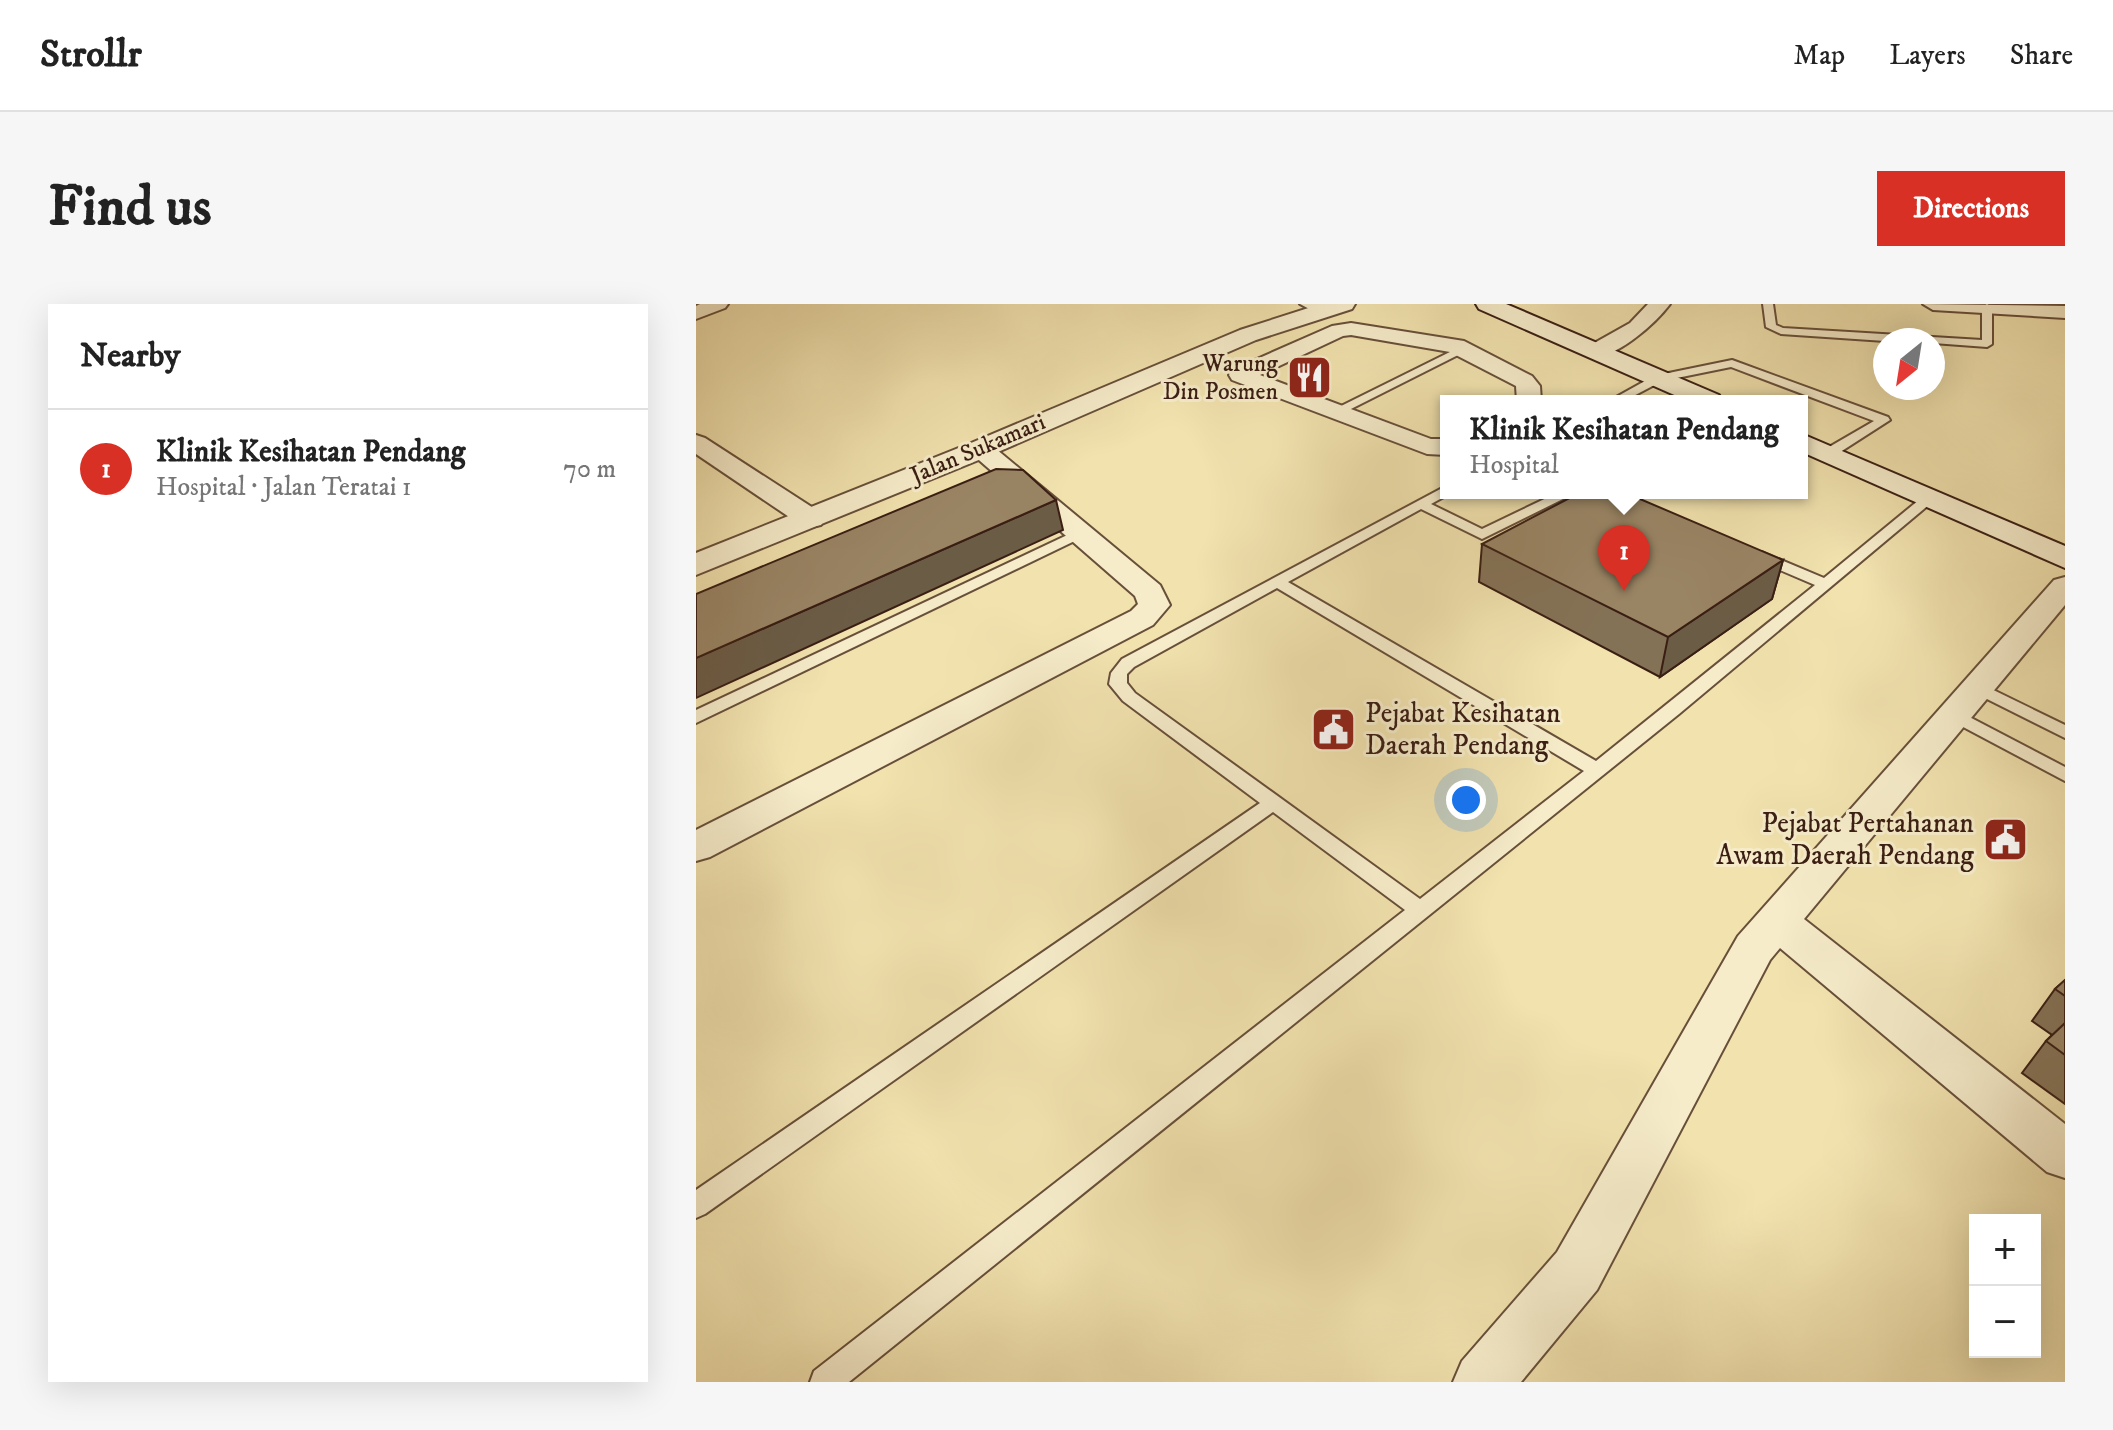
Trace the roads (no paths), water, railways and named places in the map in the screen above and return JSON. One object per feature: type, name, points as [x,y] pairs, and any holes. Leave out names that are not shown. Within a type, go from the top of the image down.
[{"type":"street","points":[[696,313],[718,304]]},
{"type":"street","name":"Jalan Sukamari","points":[[1254,333],[1278,318],[1313,304]]},
{"type":"street","name":"Jalan Sukamari","points":[[696,565],[1254,333],[1344,304]]},
{"type":"street","points":[[1487,304],[1696,395]]},
{"type":"street","points":[[1511,304],[1556,333]]},
{"type":"street","points":[[1597,351],[1637,327],[1660,304]]},
{"type":"street","points":[[1933,304],[2065,312]]},
{"type":"street","points":[[1440,447],[1427,446],[1240,375],[1291,351],[1351,329],[1462,349],[1524,381],[1529,395]]},
{"type":"street","points":[[1254,333],[1291,351]]},
{"type":"street","points":[[696,443],[811,519]]},
{"type":"street","points":[[1815,448],[2065,558]]},
{"type":"street","points":[[696,847],[1142,618],[1154,605],[1149,592],[1080,533],[1000,483],[981,449]]},
{"type":"street","points":[[1483,1382],[1577,1271],[1754,948],[2065,586]]},
{"type":"street","points":[[1778,922],[2065,1155]]},
{"type":"lane","points":[[1768,304],[1771,327],[1781,331],[1873,337]]},
{"type":"lane","points":[[1945,341],[1987,344],[1987,307]]},
{"type":"lane","points":[[1335,412],[1462,349]]},
{"type":"lane","points":[[1626,395],[1658,378],[1732,363],[1884,420],[1815,448]]},
{"type":"lane","points":[[1420,910],[1129,697],[1118,684],[1119,673],[1128,663],[1440,493]]},
{"type":"lane","points":[[825,1382],[1597,770],[1930,498]]},
{"type":"lane","points":[[1421,504],[1482,535],[1556,499]]},
{"type":"lane","points":[[696,717],[1080,533]]},
{"type":"lane","points":[[1742,548],[1827,585]]},
{"type":"lane","points":[[1277,582],[1597,770]]},
{"type":"lane","points":[[1968,702],[2065,732]]},
{"type":"lane","points":[[1968,702],[2065,775]]},
{"type":"lane","points":[[696,1205],[1273,803]]},
{"type":"place","name":"Warung Din Posmen","points":[[1309,378]]},
{"type":"place","name":"Klinik Kesihatan Pendang","points":[[1624,591]]},
{"type":"place","name":"Pejabat Kesihatan Daerah Pendang","points":[[1334,729]]},
{"type":"place","name":"Pejabat Pertahanan Awam Daerah Pendang","points":[[2005,839]]}]
